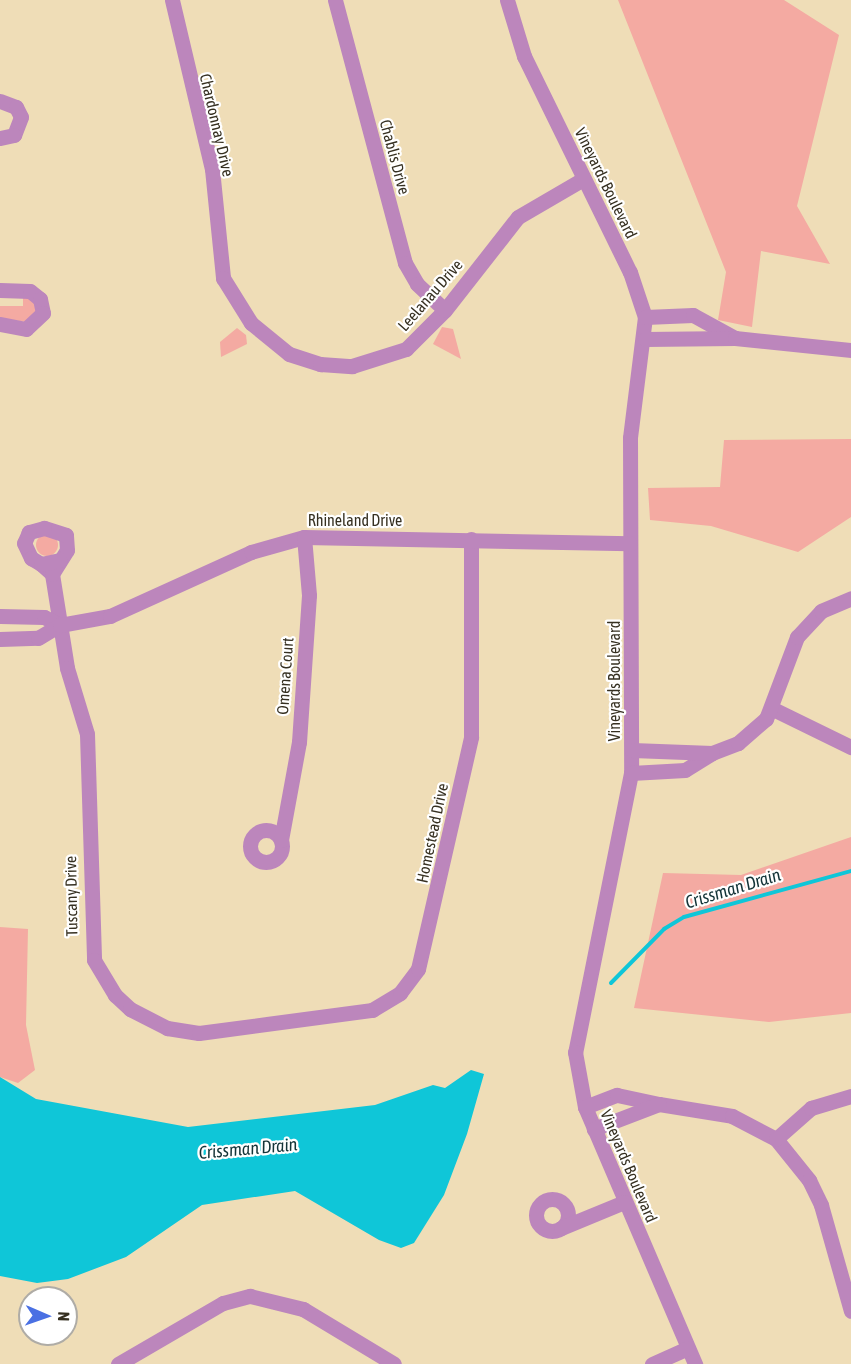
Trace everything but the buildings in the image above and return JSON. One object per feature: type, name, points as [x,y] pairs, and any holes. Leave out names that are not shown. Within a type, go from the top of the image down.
[{"type":"street","name":"Chardonnay Drive","points":[[171,0],[212,170],[223,278],[251,323]]},
{"type":"street","name":"Chablis Drive","points":[[334,0],[405,263],[424,292],[445,310]]},
{"type":"street","name":"Vineyards Boulevard","points":[[507,0],[524,56],[630,272],[645,317],[645,339],[632,411],[631,773],[577,1029],[577,1071],[585,1107],[695,1364]]},
{"type":"street","points":[[0,100],[16,107],[21,117],[14,135],[0,138]]},
{"type":"street","name":"Leelanau Drive","points":[[251,323],[290,354],[320,364],[352,366],[406,349],[445,310],[518,217],[584,179]]},
{"type":"street","points":[[0,290],[30,291],[40,299],[43,313],[26,329],[0,324]]},
{"type":"street","points":[[645,317],[693,315],[735,338]]},
{"type":"street","points":[[645,339],[735,338],[851,350]]},
{"type":"street","points":[[36,529],[66,535],[67,550],[60,560],[46,569],[24,543],[36,529]]},
{"type":"street","name":"Rhineland Drive","points":[[0,639],[38,638],[60,625],[110,616],[251,552],[304,537],[630,543]]},
{"type":"street","name":"Omena Court","points":[[281,840],[283,816],[299,742],[309,595],[304,537]]},
{"type":"street","name":"Homestead Drive","points":[[272,1024],[372,1010],[400,993],[421,963],[471,737],[471,539]]},
{"type":"street","name":"Tuscany Drive","points":[[46,569],[87,735],[90,941],[100,974],[130,1009],[167,1028],[199,1033],[272,1024]]},
{"type":"street","points":[[631,773],[685,770],[755,731],[773,709],[798,637],[821,611],[851,598]]},
{"type":"street","name":"Rhineland Drive","points":[[0,616],[44,617],[60,625]]},
{"type":"street","points":[[773,709],[851,747]]},
{"type":"street","points":[[632,750],[712,753]]},
{"type":"street","points":[[264,829],[281,840],[275,860],[254,858],[249,843],[264,829],[283,816]]},
{"type":"street","points":[[585,1107],[617,1095],[732,1116],[776,1139],[809,1180],[821,1205],[851,1311]]},
{"type":"street","points":[[776,1139],[811,1108],[851,1096]]},
{"type":"street","points":[[594,1129],[659,1104]]},
{"type":"street","points":[[583,1215],[551,1199],[536,1212],[540,1227],[560,1229],[583,1215],[624,1202]]},
{"type":"street","points":[[560,1229],[568,1216],[565,1206]]},
{"type":"street","points":[[127,1362],[223,1303],[250,1296],[303,1309],[387,1362]]},
{"type":"street","points":[[652,1364],[688,1348]]},
{"type":"shaded area","points":[[618,0],[784,0],[839,35],[797,206],[830,264],[761,251],[752,327],[718,320],[726,272]]},
{"type":"shaded area","points":[[23,296],[34,301],[36,311],[28,322],[0,319],[0,306],[23,306]]},
{"type":"shaded area","points":[[442,327],[453,329],[461,359],[433,344]]},
{"type":"shaded area","points":[[237,328],[246,335],[247,344],[221,357],[220,342]]},
{"type":"shaded area","points":[[851,439],[851,517],[798,552],[711,526],[650,520],[648,488],[720,487],[724,440]]},
{"type":"shaded area","points":[[47,534],[55,537],[58,545],[55,553],[47,556],[39,553],[36,545],[39,537]]},
{"type":"shaded area","points":[[851,837],[851,1013],[769,1022],[634,1008],[663,873],[741,875]]},
{"type":"shaded area","points":[[0,927],[28,929],[26,1025],[35,1070],[18,1083],[0,1077]]},
{"type":"water","points":[[471,1070],[484,1074],[467,1134],[444,1195],[414,1243],[401,1248],[379,1240],[295,1191],[202,1205],[126,1257],[68,1279],[37,1283],[0,1276],[0,1077],[36,1099],[188,1127],[375,1105],[433,1085],[445,1088]]},
{"type":"waterway","name":"Crissman Drain","points":[[611,983],[664,929],[684,917],[851,871]]}]
